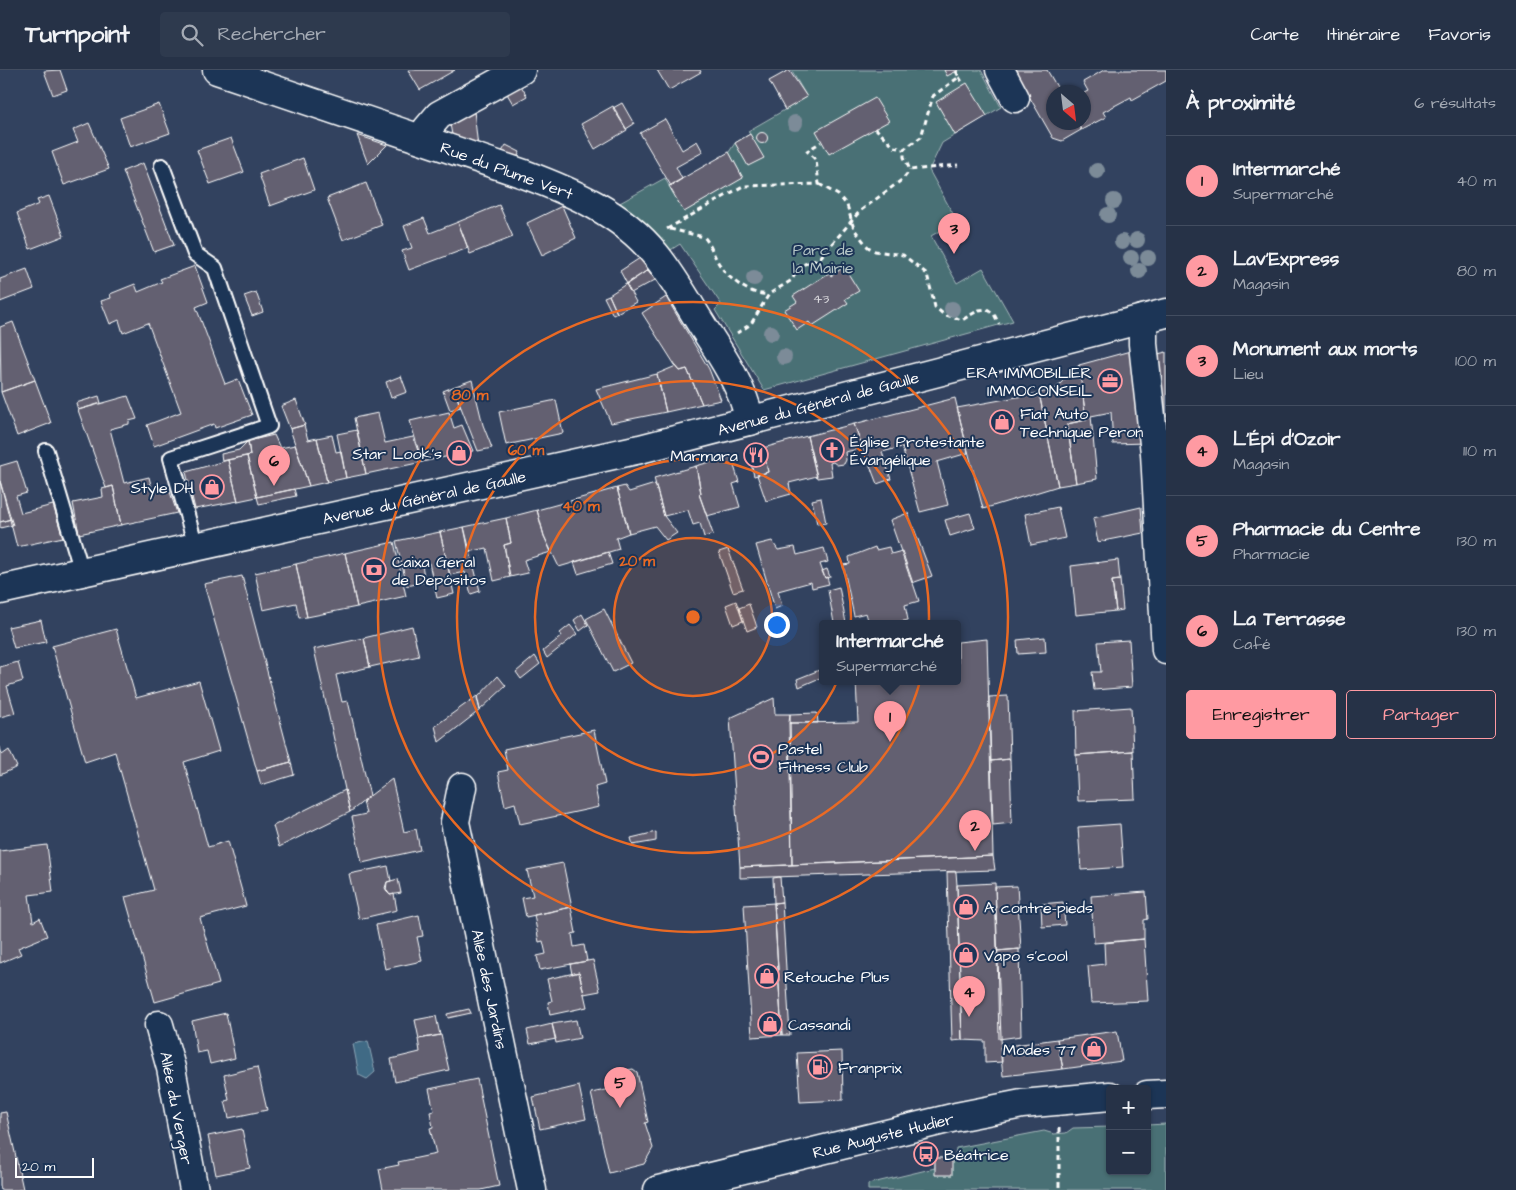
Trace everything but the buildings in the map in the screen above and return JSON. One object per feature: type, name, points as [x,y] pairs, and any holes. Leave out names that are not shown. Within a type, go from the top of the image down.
[{"type":"street","name":"Rue du Plume Vert","points":[[217,70],[424,139],[564,189],[599,208],[645,243],[662,262],[716,347],[746,400],[750,421]]},
{"type":"street","points":[[424,139],[427,129],[439,115],[521,70]]},
{"type":"street","points":[[1000,70],[1015,98]]},
{"type":"street","points":[[1154,316],[1143,344],[1155,453],[1166,650]]},
{"type":"street","name":"Avenue du Général de Gaulle","points":[[0,590],[640,449],[1154,316]]},
{"type":"street","name":"Allée des Jardins","points":[[462,788],[455,822],[532,1190]]},
{"type":"street","name":"Allée du Verger","points":[[159,1025],[171,1068],[194,1190]]},
{"type":"street","points":[[1151,1095],[1166,1094]]},
{"type":"street","name":"Rue Auguste Hudier","points":[[658,1190],[956,1117],[1055,1100],[1106,1096]]},
{"type":"lane","points":[[162,166],[195,254],[215,268],[269,426],[171,458],[196,547]]},
{"type":"lane","points":[[46,451],[82,572]]},
{"type":"path","points":[[956,72],[964,85]]},
{"type":"path","points":[[875,128],[894,147],[904,149],[921,137],[933,96],[959,77]]},
{"type":"path","points":[[819,184],[816,160],[808,151],[822,142]]},
{"type":"path","points":[[904,149],[904,157],[910,170]]},
{"type":"path","points":[[716,347],[751,324],[769,294],[792,280],[799,266],[819,260],[860,212],[903,179],[910,170],[958,165]]},
{"type":"path","points":[[645,243],[743,186],[819,184],[843,199],[853,221],[854,229],[868,247],[875,251],[903,255],[927,274],[935,307],[943,314],[962,320],[979,310],[987,309],[994,314],[999,324]]},
{"type":"path","points":[[668,228],[704,237],[722,268],[729,276],[756,293],[769,294]]},
{"type":"path","points":[[1055,1100],[1059,1134],[1059,1190]]},
{"type":"green space","name":"Parc de la Mairie","points":[[791,70],[981,70],[1001,107],[942,143],[929,170],[957,221],[931,236],[957,283],[983,268],[1013,321],[764,390],[715,310],[721,304],[680,244],[669,251],[618,204],[665,178],[669,186],[743,178],[729,152],[735,143],[750,134],[748,131],[807,97]]},
{"type":"green space","points":[[1166,1124],[1166,1190],[868,1190],[868,1184],[935,1168],[935,1158],[955,1158],[956,1148],[1044,1131],[1054,1134],[1066,1133],[1073,1128],[1106,1127],[1106,1175],[1151,1175],[1151,1125]]},
{"type":"water","points":[[368,1041],[375,1072],[367,1079],[359,1075],[353,1044]]},
{"type":"place","name":"Monument aux morts","points":[[954,254]]},
{"type":"place","name":"ERA IMMOBILIER IMMOCONSEIL","points":[[1110,381]]},
{"type":"place","name":"Fiat Auto Technique Peron","points":[[1002,422]]},
{"type":"place","name":"Église Protestante Évangélique","points":[[832,450]]},
{"type":"place","name":"Star Look's","points":[[459,453]]},
{"type":"place","name":"Marmara","points":[[756,455]]},
{"type":"place","name":"La Terrasse","points":[[274,486]]},
{"type":"place","name":"Style DH","points":[[212,487]]},
{"type":"place","name":"Caixa Geral de Depósitos","points":[[374,570]]},
{"type":"place","name":"Intermarché","points":[[890,742]]},
{"type":"place","name":"Pastel Fitness Club","points":[[761,757]]},
{"type":"place","name":"Lav’Express","points":[[975,851]]},
{"type":"place","name":"A contre-pieds","points":[[966,907]]},
{"type":"place","name":"Vapo s'cool","points":[[966,955]]},
{"type":"place","name":"Retouche Plus","points":[[767,976]]},
{"type":"place","name":"L'Épi d'Ozoir","points":[[969,1017]]},
{"type":"place","name":"Cassandi","points":[[770,1024]]},
{"type":"place","name":"Modes 77","points":[[1094,1049]]},
{"type":"place","name":"Franprix","points":[[820,1067]]},
{"type":"place","name":"Pharmacie du Centre","points":[[620,1108]]},
{"type":"place","name":"Béatrice","points":[[926,1154]]}]
